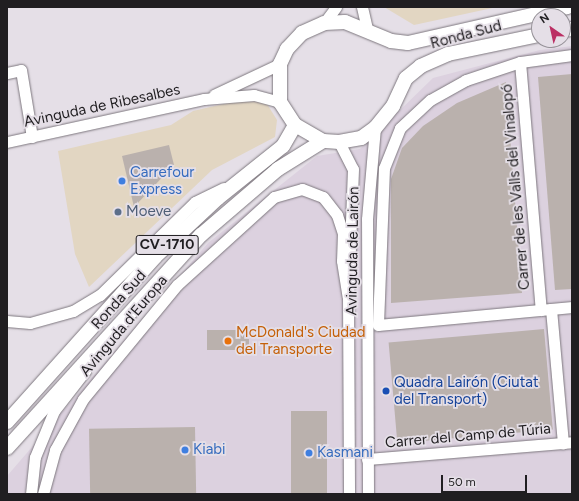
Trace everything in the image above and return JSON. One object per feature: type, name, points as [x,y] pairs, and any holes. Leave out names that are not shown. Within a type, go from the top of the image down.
[{"type":"main road","name":"Ronda Sud","points":[[324,23],[345,22],[367,29],[391,41],[408,43],[568,7]]},
{"type":"main road","points":[[324,23],[302,33],[280,64],[280,102],[295,125],[323,141],[339,142],[361,138],[375,128]]},
{"type":"main road","name":"Ronda Sud","points":[[375,128],[393,106],[406,78],[421,66],[448,54],[531,37]]},
{"type":"main road","name":"Ronda Sud","points":[[7,422],[154,257],[234,184],[283,146],[295,125]]},
{"type":"main road","name":"Ronda Sud","points":[[7,448],[118,328],[201,235],[278,169],[323,141]]},
{"type":"street","points":[[324,23],[336,7]]},
{"type":"street","points":[[362,7],[367,29]]},
{"type":"street","points":[[520,62],[572,55]]},
{"type":"street","name":"Avinguda de Lairón","points":[[520,62],[466,80],[430,100],[400,128],[384,168],[378,325],[546,309]]},
{"type":"street","name":"Carrer de les Valls del Vinalopó","points":[[520,62],[546,309],[567,442]]},
{"type":"street","name":"Avinguda de Ribesalbes","points":[[204,99],[280,64]]},
{"type":"street","points":[[7,73],[21,70],[32,136]]},
{"type":"street","name":"Avinguda de Ribesalbes","points":[[7,142],[204,99],[254,95],[280,102]]},
{"type":"street","name":"Avinguda de Lairón","points":[[368,494],[367,218],[375,128]]},
{"type":"street","name":"Avinguda de Lairón","points":[[339,142],[353,169],[348,298],[349,494]]},
{"type":"street","points":[[7,321],[30,323],[52,317],[73,311],[100,295],[195,202],[234,184]]},
{"type":"street","name":"Avinguda d'Europa","points":[[43,494],[55,450],[83,399],[177,285],[274,197],[302,189],[323,197],[337,215],[343,233],[342,261],[348,298]]},
{"type":"street","points":[[546,309],[572,307]]},
{"type":"street","points":[[31,494],[35,457],[54,412],[118,328]]},
{"type":"street","name":"Carrer del Camp de Túria","points":[[367,459],[567,442]]},
{"type":"shaded area","points":[[384,7],[497,7],[414,25]]},
{"type":"shaded area","points":[[571,46],[572,494],[7,494],[7,476],[208,243],[317,156],[360,149],[433,78],[540,50],[571,48]]},
{"type":"shaded area","name":"Moeve","points":[[260,101],[267,104],[277,120],[275,137],[212,170],[89,287],[75,254],[58,151],[171,125],[193,111],[232,102]]},
{"type":"building","points":[[572,74],[572,289],[555,290],[538,77]]},
{"type":"building","points":[[506,82],[522,293],[391,303],[391,179],[402,148],[423,126],[457,103]]},
{"type":"building","points":[[169,145],[174,165],[134,207],[122,156]]},
{"type":"building","points":[[544,329],[553,430],[397,443],[389,343]]},
{"type":"building","name":"McDonald's Ciudad del Transporte","points":[[207,330],[249,330],[249,350],[207,350]]},
{"type":"building","name":"Kasmani","points":[[291,411],[327,411],[327,494],[291,494]]},
{"type":"building","points":[[195,427],[196,494],[90,494],[89,429]]},
{"type":"place","name":"Carrefour Express","points":[[122,181]]},
{"type":"place","name":"Moeve","points":[[118,212]]},
{"type":"place","name":"McDonald's Ciudad del Transporte","points":[[228,341]]},
{"type":"place","name":"Quadra Lairón (Ciutat del Transport)","points":[[386,391]]},
{"type":"place","name":"Kiabi","points":[[185,450]]},
{"type":"place","name":"Kasmani","points":[[309,453]]}]
